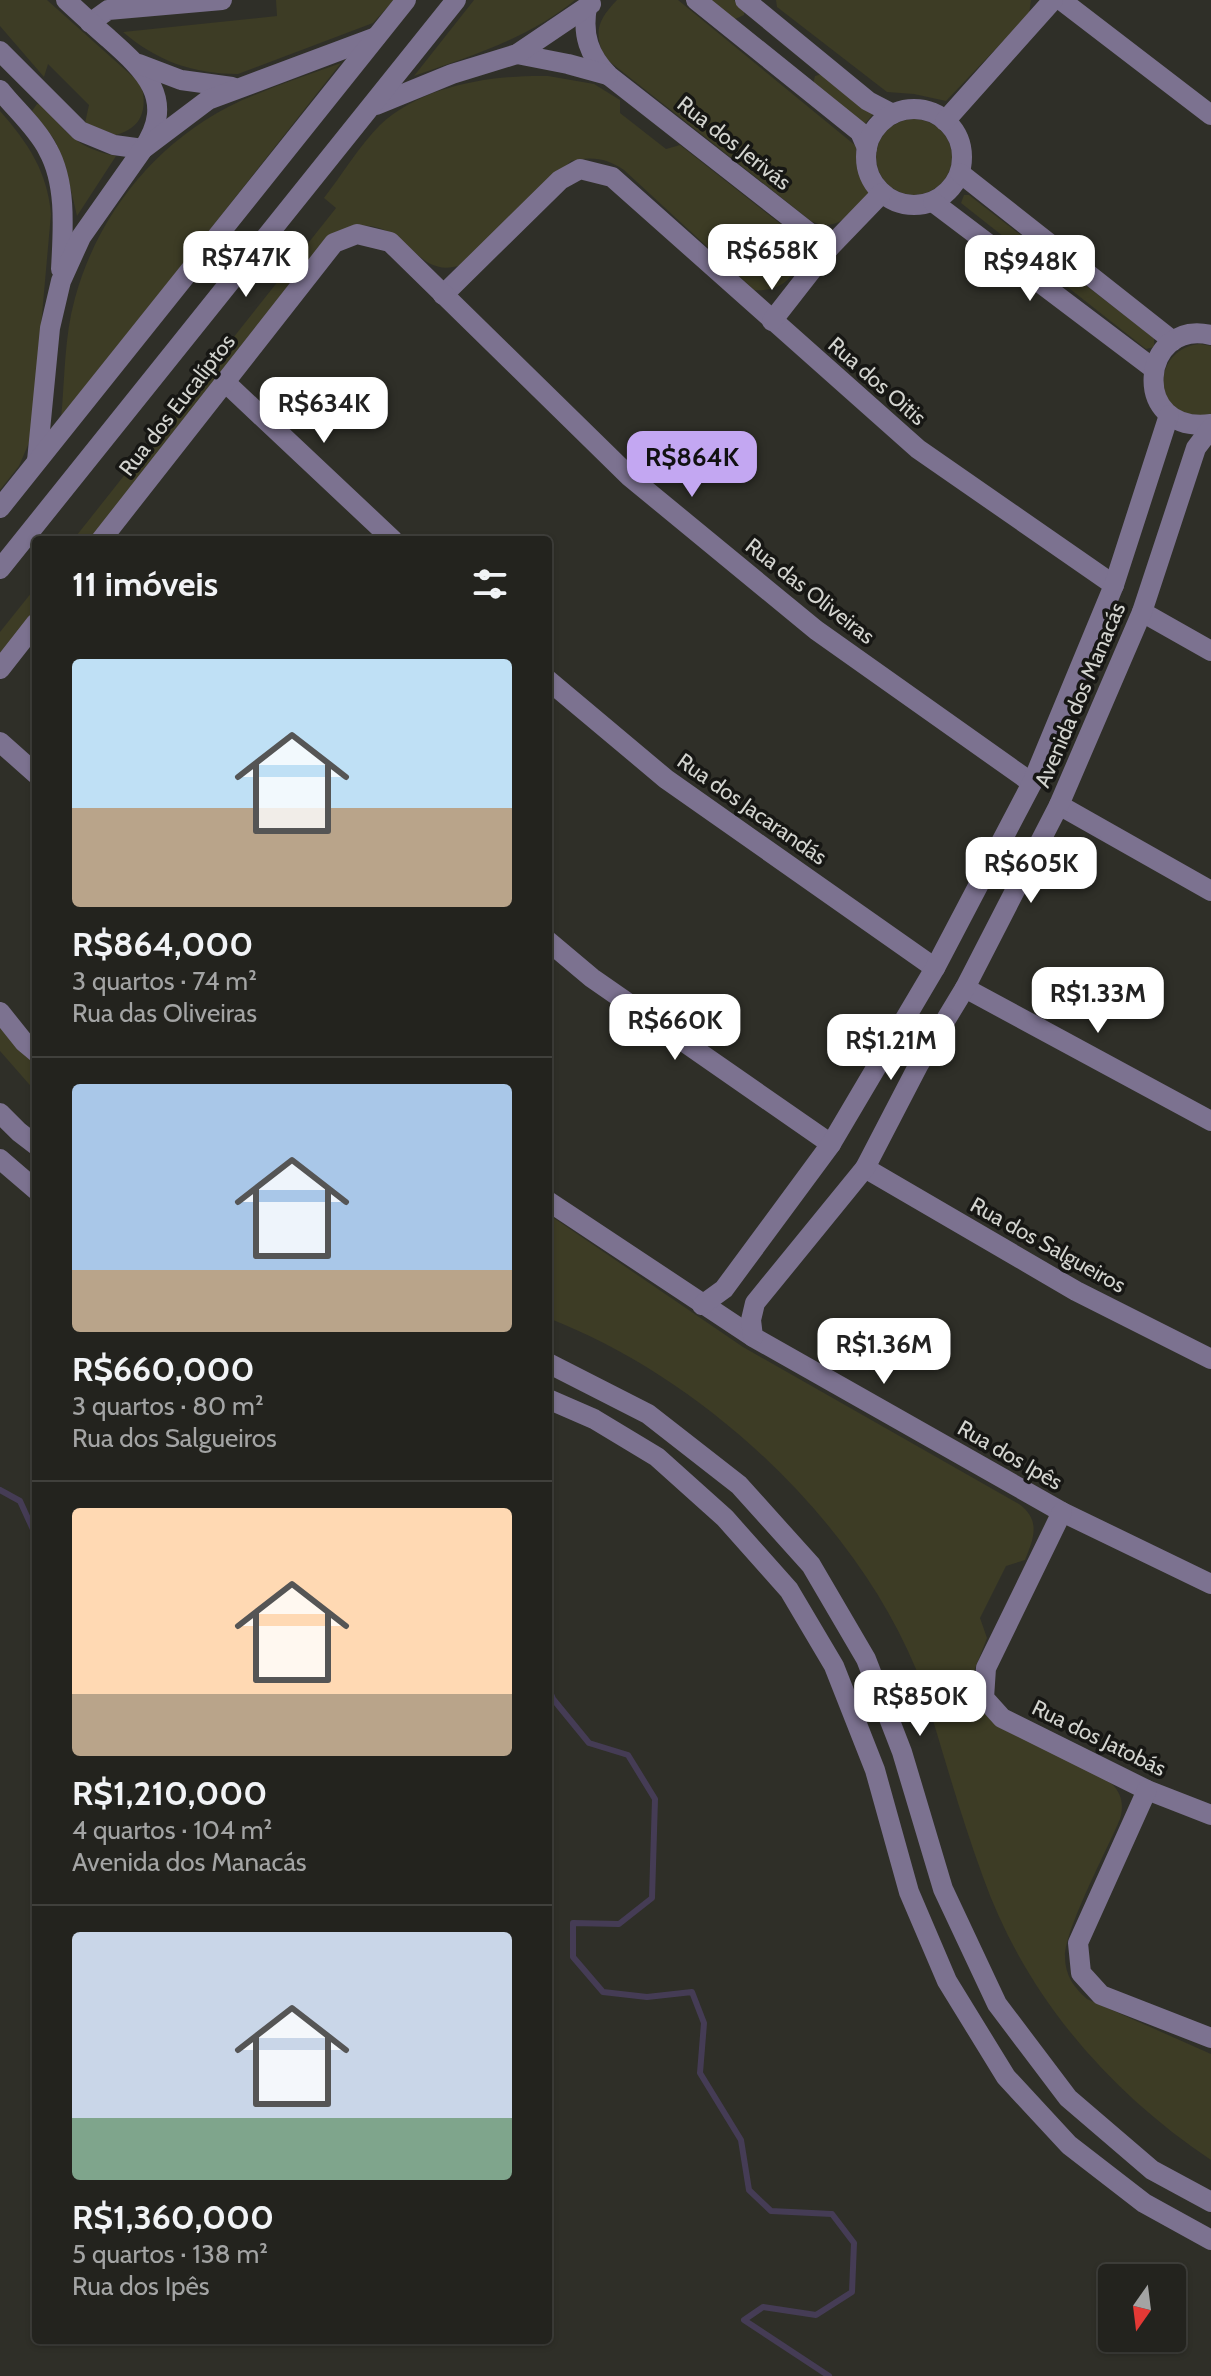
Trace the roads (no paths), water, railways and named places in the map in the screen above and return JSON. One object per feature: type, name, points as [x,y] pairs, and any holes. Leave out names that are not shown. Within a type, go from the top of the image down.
[{"type":"street","points":[[61,281],[81,237],[143,149],[154,127],[157,103],[150,81],[136,62],[66,0]]},
{"type":"street","points":[[90,23],[108,10],[222,0]]},
{"type":"street","points":[[0,508],[406,0]]},
{"type":"street","points":[[0,569],[456,0]]},
{"type":"street","points":[[696,0],[860,132],[867,148]]},
{"type":"street","points":[[945,121],[1053,0]]},
{"type":"street","points":[[1061,0],[1211,115]]},
{"type":"street","points":[[372,107],[452,74],[517,54],[591,4]]},
{"type":"street","name":"Rua dos Jerivás","points":[[591,4],[585,21],[588,47],[608,75],[829,248]]},
{"type":"street","points":[[735,31],[749,25],[751,5]]},
{"type":"street","points":[[751,5],[868,101],[893,114]]},
{"type":"street","points":[[0,51],[80,131],[114,145],[143,149],[208,100],[376,37]]},
{"type":"street","name":"Rua dos Jerivás","points":[[517,54],[608,75]]},
{"type":"street","points":[[800,83],[808,69],[820,61]]},
{"type":"street","points":[[136,62],[181,80],[241,88]]},
{"type":"street","points":[[14,108],[34,88]]},
{"type":"street","points":[[0,90],[47,147],[56,167],[60,189],[63,237],[61,281],[50,328],[37,461]]},
{"type":"street","points":[[906,110],[920,110],[945,121],[955,131],[961,144],[960,173],[954,185],[933,202],[906,205],[882,193],[866,165],[867,148],[880,123],[906,110]]},
{"type":"street","name":"Rua dos Oitis","points":[[443,295],[560,180],[580,169],[612,177],[918,449],[1114,585]]},
{"type":"street","points":[[960,173],[1173,341]]},
{"type":"street","points":[[772,321],[829,248],[882,193]]},
{"type":"street","points":[[933,202],[1154,369]]},
{"type":"street","name":"Rua das Oliveiras","points":[[357,234],[390,242],[630,477],[816,630],[1032,783]]},
{"type":"street","name":"Rua dos Eucalíptos","points":[[104,536],[334,243],[357,234]]},
{"type":"street","points":[[1211,335],[1187,335],[1173,341],[1158,358],[1154,369],[1155,394],[1169,415],[1182,423],[1211,426]]},
{"type":"street","points":[[225,382],[389,536]]},
{"type":"street","name":"Avenida dos Manacás","points":[[702,1305],[724,1289],[831,1144],[935,968],[1032,783],[1114,585],[1169,415]]},
{"type":"street","name":"Avenida dos Manacás","points":[[753,1337],[751,1320],[755,1303],[865,1168],[919,1064],[965,988],[1059,805],[1142,612],[1196,448],[1211,426]]},
{"type":"street","points":[[1142,612],[1211,651]]},
{"type":"street","points":[[0,669],[32,628]]},
{"type":"street","points":[[1075,680],[1087,696],[1106,696]]},
{"type":"street","name":"Rua dos Jacarandás","points":[[552,683],[666,779],[935,968]]},
{"type":"street","points":[[0,742],[32,770]]},
{"type":"street","points":[[1059,805],[1211,891]]},
{"type":"street","points":[[983,875],[1001,879],[1013,893]]},
{"type":"street","points":[[552,944],[592,978],[831,1144]]},
{"type":"street","points":[[965,988],[1211,1121]]},
{"type":"street","points":[[0,1012],[32,1049]]},
{"type":"street","points":[[887,1049],[899,1062],[919,1064]]},
{"type":"street","points":[[0,1113],[32,1142]]},
{"type":"street","points":[[0,1159],[32,1187]]},
{"type":"street","name":"Rua dos Salgueiros","points":[[865,1168],[1076,1291],[1211,1359]]},
{"type":"street","name":"Rua dos Ipês","points":[[552,1204],[753,1337],[1062,1512],[1211,1584]]},
{"type":"street","points":[[552,1365],[648,1414],[739,1485],[811,1565],[866,1659],[902,1752],[943,1889],[997,2004],[1068,2098],[1152,2170],[1211,2202]]},
{"type":"street","points":[[552,1401],[594,1419],[657,1457],[725,1518],[789,1590],[840,1681],[875,1770],[909,1892],[947,1981],[1006,2077],[1069,2145],[1144,2203],[1211,2240]]},
{"type":"street","name":"Rua dos Jatobás","points":[[1062,1512],[986,1668],[984,1698],[1002,1718],[1147,1790],[1211,1815]]},
{"type":"street","points":[[1147,1790],[1078,1943],[1081,1973],[1101,1995],[1211,2038]]},
{"type":"waterway","points":[[0,1490],[20,1501],[32,1527]]},
{"type":"waterway","points":[[552,1697],[589,1743],[628,1755],[655,1799],[652,1898],[619,1924],[573,1923],[573,1957],[603,1992],[647,1997],[692,1992],[704,2023],[700,2073],[741,2140],[749,2190],[771,2211],[832,2214],[854,2243],[852,2292],[816,2315],[763,2307],[744,2320],[829,2376]]}]
